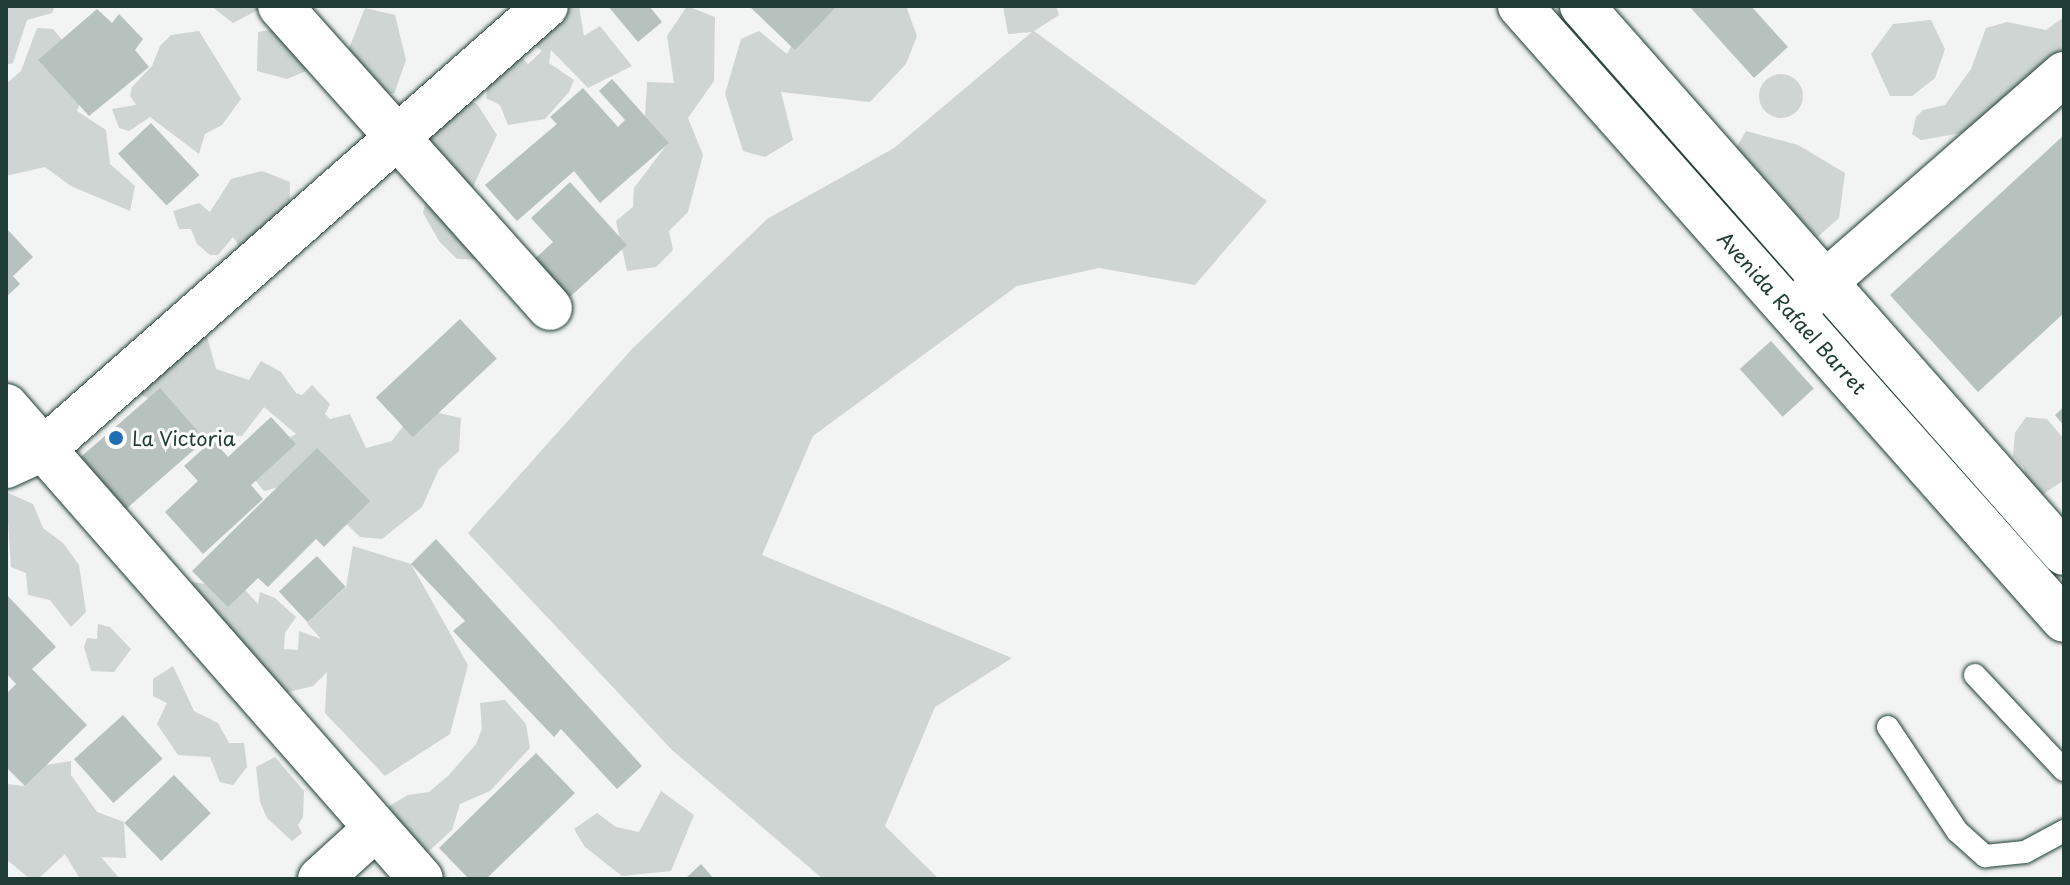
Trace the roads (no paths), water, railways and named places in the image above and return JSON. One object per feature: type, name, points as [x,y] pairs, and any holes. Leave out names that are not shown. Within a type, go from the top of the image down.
[{"type":"street","points":[[280,6],[550,308]]},
{"type":"street","points":[[6,466],[45,448],[546,6]]},
{"type":"street","name":"Avenida Rafael Barret","points":[[1520,6],[2064,620]]},
{"type":"street","points":[[1582,6],[2064,553]]},
{"type":"street","points":[[1791,312],[2064,74]]},
{"type":"street","points":[[6,406],[421,879]]},
{"type":"street","points":[[320,879],[375,829]]},
{"type":"lane","points":[[1975,675],[2064,770]]},
{"type":"lane","points":[[1888,727],[1957,831],[1985,856],[2025,852],[2064,831]]},
{"type":"place","name":"La Victoria","points":[[116,438]]}]
